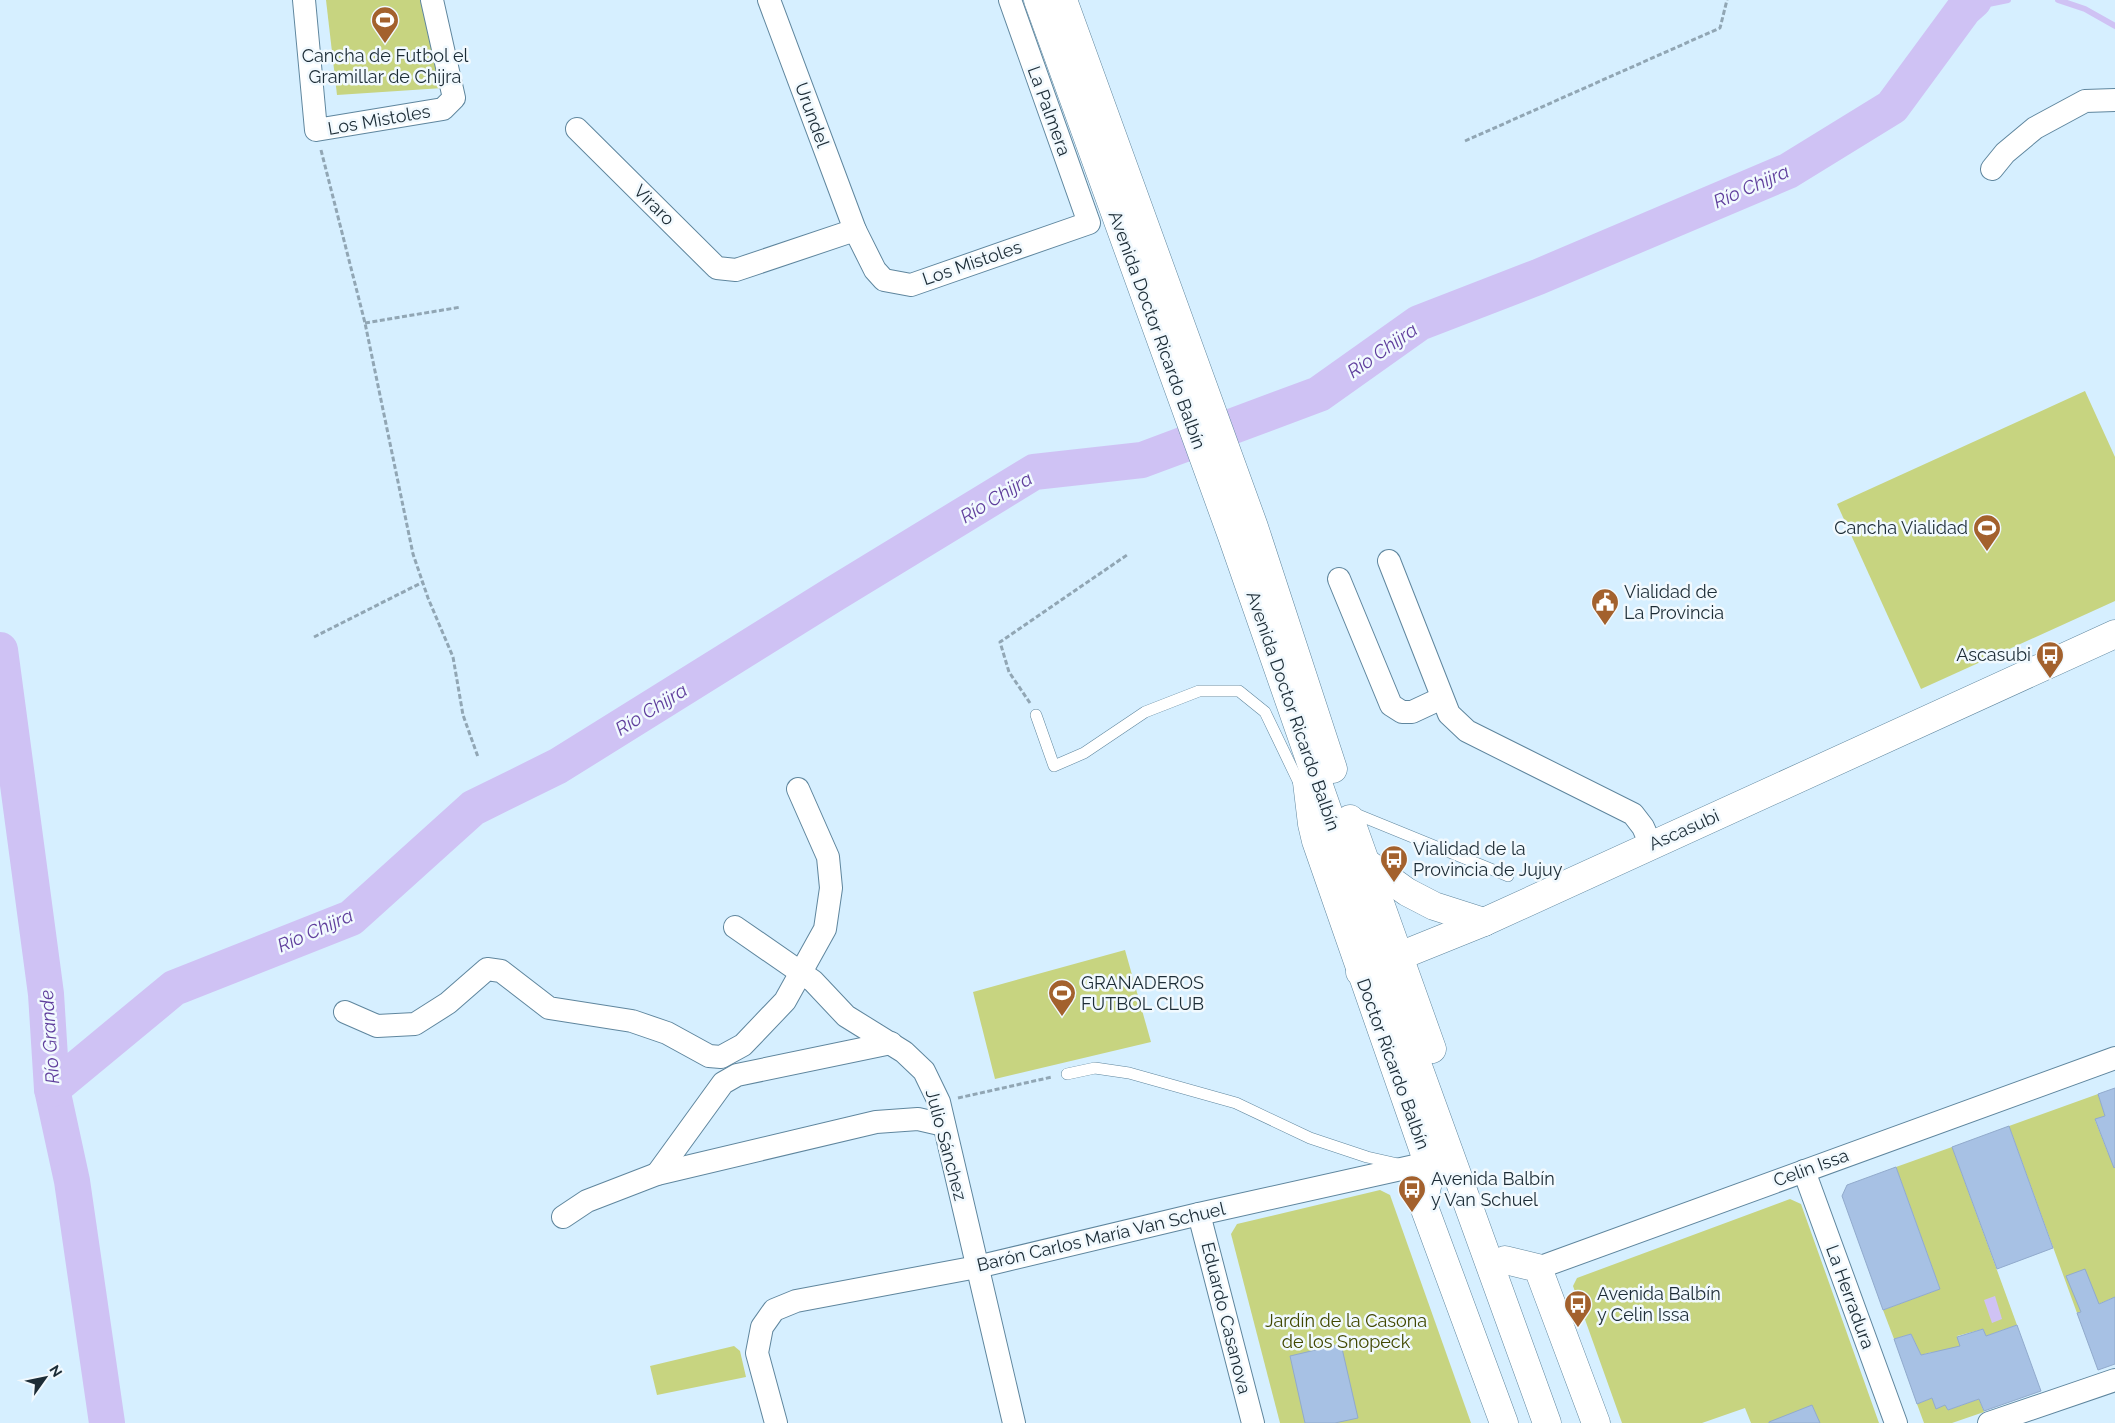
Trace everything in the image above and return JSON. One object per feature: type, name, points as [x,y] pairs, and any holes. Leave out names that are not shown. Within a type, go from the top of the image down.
[{"type":"main road","name":"Avenida Doctor Ricardo Balbín","points":[[1038,0],[1127,214],[1243,532],[1368,864],[1380,964],[1505,1260],[1564,1423]]},
{"type":"main road","name":"Avenida Doctor Ricardo Balbín","points":[[1063,0],[1127,214]]},
{"type":"main road","name":"Avenida Doctor Ricardo Balbín","points":[[1243,532],[1310,758],[1380,964],[1546,1423]]},
{"type":"main road","name":"Ascasubi","points":[[1380,964],[1484,922],[2115,634]]},
{"type":"main road","name":"Doctor Ricardo Balbín","points":[[1310,758],[1307,785],[1316,841],[1380,964],[1419,1165],[1429,1173],[1423,1204],[1504,1423]]},
{"type":"main road","points":[[1368,864],[1406,892],[1434,906],[1484,922]]},
{"type":"main road","points":[[1505,1260],[1538,1268],[1596,1423]]},
{"type":"street","points":[[304,0],[316,130]]},
{"type":"street","name":"Los Mistoles","points":[[316,130],[443,109],[454,98],[432,0]]},
{"type":"street","name":"Urundel","points":[[769,0],[855,230]]},
{"type":"street","name":"La Palmera","points":[[1010,0],[1089,223]]},
{"type":"street","points":[[1992,169],[2005,153],[2035,128],[2085,101],[2115,100]]},
{"type":"street","name":"Viraro","points":[[577,129],[717,268],[736,270],[855,230]]},
{"type":"street","name":"Los Mistoles","points":[[855,230],[875,270],[884,280],[911,285],[1089,223]]},
{"type":"street","points":[[1389,561],[1449,714],[1467,731],[1633,814],[1643,827],[1651,845]]},
{"type":"street","points":[[1339,579],[1391,705],[1402,712],[1412,712],[1442,698]]},
{"type":"street","points":[[345,1012],[377,1026],[415,1024],[448,1003],[487,969],[501,971],[549,1008],[632,1021],[667,1033],[709,1056],[721,1056],[742,1045],[785,1001],[825,929],[831,888],[828,857],[798,789]]},
{"type":"street","name":"Julio Sánchez","points":[[735,928],[813,981],[846,1016],[891,1043],[924,1071],[938,1102],[944,1125],[1014,1423]]},
{"type":"street","points":[[657,1174],[723,1083],[736,1075],[891,1043]]},
{"type":"street","points":[[721,1056],[736,1075]]},
{"type":"street","name":"Celin Issa","points":[[1538,1268],[2115,1058]]},
{"type":"street","points":[[563,1216],[587,1201],[657,1174],[876,1122],[918,1119],[944,1125]]},
{"type":"street","name":"Barón Carlos María Van Schuel","points":[[776,1423],[757,1353],[762,1327],[774,1310],[796,1301],[976,1267],[1199,1214],[1419,1165]]},
{"type":"street","name":"La Herradura","points":[[1804,1171],[1896,1423]]},
{"type":"street","name":"Eduardo Casanova","points":[[1199,1214],[1253,1423]]},
{"type":"street","points":[[1989,1423],[2115,1380]]},
{"type":"lane","points":[[1036,715],[1054,766],[1084,753],[1145,712],[1200,692],[1239,691],[1265,712],[1309,804]]},
{"type":"lane","points":[[1347,810],[1508,876]]},
{"type":"lane","points":[[1067,1074],[1095,1068],[1129,1073],[1236,1103],[1310,1138],[1367,1157],[1419,1165]]},
{"type":"path","points":[[1465,141],[1720,28],[1727,0]]},
{"type":"path","points":[[316,130],[365,323],[414,554],[422,582],[453,657],[462,715],[478,757]]},
{"type":"path","points":[[365,323],[461,307]]},
{"type":"path","points":[[1036,715],[1027,696],[1009,672],[1000,642],[1127,555]]},
{"type":"path","points":[[314,637],[422,582]]},
{"type":"path","points":[[938,1102],[1067,1074]]},
{"type":"green space","name":"Cancha de Futbol el Gramillar de Chijra","points":[[326,0],[434,0],[443,88],[337,95]]},
{"type":"green space","name":"Cancha Vialidad","points":[[2085,391],[2115,457],[2115,601],[1921,689],[1837,504]]},
{"type":"green space","name":"GRANADEROS FUTBOL CLUB","points":[[1125,950],[1151,1042],[995,1079],[973,992]]},
{"type":"green space","points":[[2098,1094],[2105,1116],[2095,1120],[2108,1153],[2115,1151],[2115,1297],[2077,1313],[2009,1126]]},
{"type":"green space","points":[[1952,1147],[2017,1325],[1986,1336],[1983,1329],[1957,1336],[1965,1360],[1932,1352],[1921,1355],[1911,1334],[1894,1339],[1883,1310],[1940,1289],[1896,1167]]},
{"type":"green space","name":"Jardín de la Casona de los Snopeck","points":[[1380,1190],[1390,1195],[1471,1423],[1280,1423],[1231,1234],[1237,1224]]},
{"type":"green space","points":[[1790,1199],[1801,1204],[1879,1423],[1751,1423],[1745,1408],[1702,1423],[1622,1423],[1573,1286],[1577,1278]]},
{"type":"green space","points":[[734,1346],[740,1351],[746,1377],[657,1395],[650,1366]]},
{"type":"green space","points":[[1932,1398],[1936,1408],[1945,1405],[1948,1410],[1979,1399],[1984,1412],[1952,1423],[1924,1423],[1917,1404]]},
{"type":"shaded area","points":[[1995,1296],[2002,1319],[1992,1323],[1984,1300]]},
{"type":"building","points":[[2115,1088],[2114,1168],[2095,1119],[2105,1116],[2098,1094]]},
{"type":"building","points":[[2009,1126],[2053,1248],[1997,1269],[1952,1147]]},
{"type":"building","points":[[1896,1167],[1940,1289],[1883,1310],[1842,1196],[1847,1185]]},
{"type":"building","points":[[2085,1269],[2099,1304],[2115,1297],[2115,1364],[2098,1370],[2077,1313],[2081,1312],[2066,1276]]},
{"type":"building","points":[[2017,1325],[2041,1391],[1984,1411],[1979,1399],[1948,1410],[1945,1405],[1936,1409],[1932,1398],[1917,1404],[1894,1339],[1911,1334],[1921,1355],[1960,1346],[1957,1337],[1983,1329],[1986,1336]]},
{"type":"building","points":[[1341,1344],[1358,1418],[1335,1423],[1305,1423],[1290,1356]]},
{"type":"building","points":[[1812,1405],[1820,1423],[1769,1423],[1769,1422]]},
{"type":"waterway","name":"Río Chijra","points":[[52,1089],[174,988],[351,918],[473,808],[558,766],[1034,472],[1142,460],[1319,394],[1419,323],[1538,277],[1788,171],[1892,107],[1964,9],[1974,0]]},
{"type":"waterway","points":[[1964,9],[2008,0]]},
{"type":"waterway","points":[[2058,0],[2085,9],[2115,26]]},
{"type":"waterway","name":"Río Grande","points":[[0,650],[46,994],[52,1089],[72,1181],[107,1423]]},
{"type":"place","name":"Cancha de Futbol el Gramillar de Chijra","points":[[385,44]]},
{"type":"place","name":"Cancha Vialidad","points":[[1987,552]]},
{"type":"place","name":"Vialidad de La Provincia","points":[[1605,626]]},
{"type":"place","name":"Ascasubi","points":[[2050,679]]},
{"type":"place","name":"Vialidad de la Provincia de Jujuy","points":[[1394,883]]},
{"type":"place","name":"GRANADEROS FUTBOL CLUB","points":[[1062,1017]]},
{"type":"place","name":"Avenida Balbín y Van Schuel","points":[[1412,1213]]},
{"type":"place","name":"Avenida Balbín y Celin Issa","points":[[1578,1328]]}]
